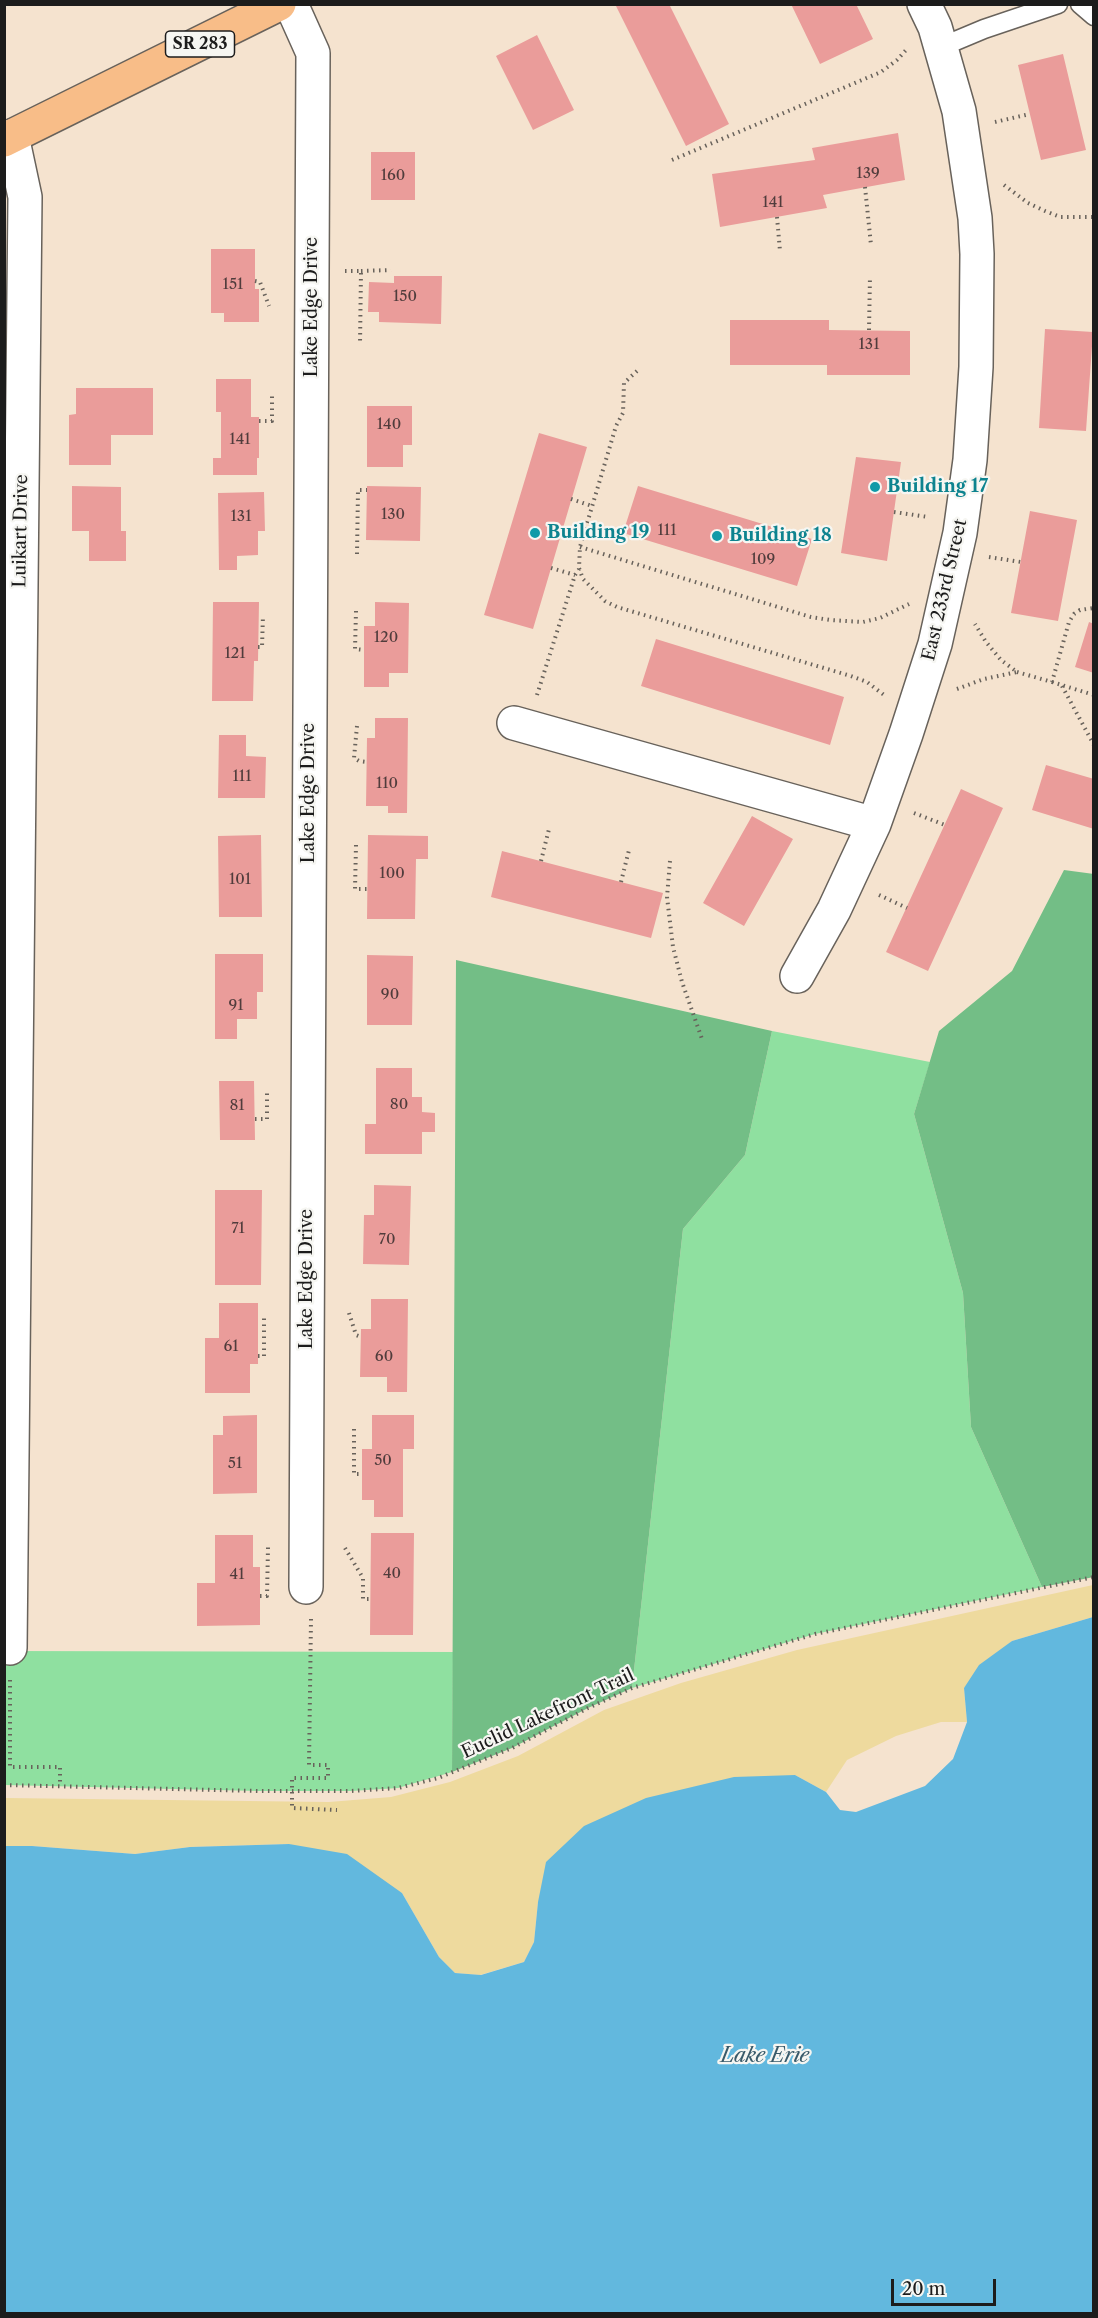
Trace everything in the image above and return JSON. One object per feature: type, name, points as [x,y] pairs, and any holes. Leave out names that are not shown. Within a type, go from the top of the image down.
[{"type":"main road","name":"SR 283","points":[[8,138],[279,4]]},
{"type":"street","name":"Lake Edge Drive","points":[[291,4],[312,53],[306,1587]]},
{"type":"street","name":"East 233rd Street","points":[[797,976],[834,910],[874,824],[906,734],[935,644],[960,533],[970,460],[976,367],[977,245],[975,218],[959,111],[927,45],[935,27],[924,4]]},
{"type":"street","name":"Luikart Drive","points":[[8,138],[25,197],[10,1648]]},
{"type":"street","points":[[520,725],[874,824]]},
{"type":"lane","points":[[927,45],[1058,4]]},
{"type":"lane","points":[[1080,4],[1094,16]]},
{"type":"path","points":[[672,160],[880,72],[897,60],[927,45]]},
{"type":"path","points":[[988,124],[1030,114]]},
{"type":"path","points":[[997,179],[1028,203],[1060,217],[1094,217]]},
{"type":"path","points":[[865,187],[871,244]]},
{"type":"path","points":[[777,217],[780,252]]},
{"type":"path","points":[[312,271],[391,270]]},
{"type":"path","points":[[360,271],[360,345]]},
{"type":"path","points":[[869,330],[870,276]]},
{"type":"path","points":[[255,281],[260,282],[269,306]]},
{"type":"path","points":[[520,725],[579,568],[580,547],[616,426],[623,413],[624,383],[637,371]]},
{"type":"path","points":[[259,421],[272,421],[272,393]]},
{"type":"path","points":[[357,554],[358,490],[367,490]]},
{"type":"path","points":[[571,499],[592,506]]},
{"type":"path","points":[[894,512],[938,518]]},
{"type":"path","points":[[580,547],[811,617],[847,622],[871,620],[898,611],[915,601]]},
{"type":"path","points":[[978,555],[1021,562]]},
{"type":"path","points":[[551,568],[575,575]]},
{"type":"path","points":[[579,568],[584,579],[594,590],[605,601],[617,607],[851,676],[867,682],[886,698]]},
{"type":"path","points":[[1052,682],[1069,622],[1080,610],[1094,608]]},
{"type":"path","points":[[356,611],[355,649],[364,650]]},
{"type":"path","points":[[258,647],[262,647],[263,615]]},
{"type":"path","points":[[973,619],[986,642],[1001,660],[1017,672],[1094,695]]},
{"type":"path","points":[[954,690],[984,679],[1017,672]]},
{"type":"path","points":[[1062,686],[1094,745]]},
{"type":"path","points":[[357,726],[354,758],[367,762]]},
{"type":"path","points":[[904,810],[945,825]]},
{"type":"path","points":[[541,861],[549,829]]},
{"type":"path","points":[[356,844],[355,889],[368,889]]},
{"type":"path","points":[[621,882],[629,850]]},
{"type":"path","points":[[670,861],[667,897],[673,947],[682,982],[702,1039]]},
{"type":"path","points":[[878,894],[907,908]]},
{"type":"path","points":[[255,1119],[267,1119],[267,1093]]},
{"type":"path","points":[[349,1313],[356,1335],[360,1337]]},
{"type":"path","points":[[258,1356],[264,1356],[264,1318]]},
{"type":"path","points":[[354,1429],[354,1474],[362,1474]]},
{"type":"path","points":[[260,1596],[267,1596],[268,1547]]},
{"type":"path","points":[[345,1548],[363,1578],[363,1599],[370,1599]]},
{"type":"path","name":"Euclid Lakefront Trail","points":[[4,1785],[292,1791],[387,1789],[438,1778],[512,1748],[632,1688],[815,1634],[1094,1577]]},
{"type":"path","points":[[306,1587],[312,1595],[309,1765],[328,1765],[328,1778],[292,1778],[292,1808],[337,1810]]},
{"type":"path","points":[[10,1648],[10,1767],[60,1767],[60,1786]]},
{"type":"green space","points":[[1064,870],[1094,874],[1094,1577],[1042,1587],[971,1427],[963,1293],[914,1114],[939,1031],[1012,971]]},
{"type":"green space","points":[[456,960],[772,1031],[745,1155],[683,1229],[632,1688],[512,1748],[452,1772]]},
{"type":"green space","points":[[772,1031],[930,1062],[914,1114],[963,1293],[971,1427],[1042,1587],[815,1634],[632,1688],[683,1229],[745,1155]]},
{"type":"green space","points":[[5,1651],[453,1652],[452,1772],[398,1788],[351,1791],[5,1785]]},
{"type":"sand","points":[[1093,1585],[1093,1617],[1012,1641],[964,1688],[967,1722],[941,1722],[896,1736],[847,1760],[826,1792],[795,1775],[538,1902],[534,1942],[524,1962],[480,1975],[455,1973],[439,1957],[402,1893],[289,1844],[190,1847],[135,1854],[5,1846],[5,1798],[329,1802],[391,1797],[450,1782],[518,1756],[604,1710],[681,1683],[797,1650]]},
{"type":"water","name":"Lake Erie","points":[[1093,1617],[1093,2313],[5,2313],[5,1846],[135,1854],[190,1847],[289,1844],[347,1854],[402,1893],[439,1957],[455,1973],[481,1975],[524,1962],[534,1942],[538,1902],[546,1862],[584,1826],[646,1798],[734,1777],[795,1775],[826,1792],[840,1810],[856,1812],[925,1786],[953,1759],[967,1722],[964,1688],[979,1665],[1012,1641]]},
{"type":"building","points":[[615,4],[669,4],[729,124],[686,146]]},
{"type":"building","points":[[791,4],[856,4],[873,39],[820,64]]},
{"type":"building","points":[[537,35],[574,110],[533,130],[496,56]]},
{"type":"building","points":[[1063,54],[1086,150],[1041,160],[1018,65]]},
{"type":"building","points":[[898,133],[905,180],[823,195],[827,208],[720,227],[712,174],[815,160],[812,148]]},
{"type":"building","points":[[371,152],[415,152],[415,200],[371,200]]},
{"type":"building","points":[[211,249],[255,249],[255,289],[259,289],[259,322],[224,322],[224,313],[211,313]]},
{"type":"building","points":[[394,276],[442,276],[441,324],[379,322],[379,312],[368,312],[369,282],[394,283]]},
{"type":"building","points":[[730,320],[829,320],[829,330],[910,331],[910,375],[827,375],[827,365],[730,365]]},
{"type":"building","points":[[1045,329],[1093,332],[1086,431],[1039,428]]},
{"type":"building","points":[[216,379],[251,379],[251,417],[259,417],[257,475],[213,475],[213,458],[221,458],[221,412],[216,412]]},
{"type":"building","points":[[76,388],[153,388],[153,435],[111,435],[111,465],[69,465],[69,415],[76,414]]},
{"type":"building","points":[[367,406],[412,406],[412,445],[403,445],[403,467],[367,467]]},
{"type":"building","name":"Building 19","points":[[539,433],[587,447],[533,629],[484,615]]},
{"type":"building","name":"Building 17","points":[[856,457],[901,462],[887,561],[841,553]]},
{"type":"building","points":[[72,486],[121,487],[121,531],[126,531],[126,561],[89,561],[89,531],[72,531]]},
{"type":"building","points":[[367,486],[421,487],[420,541],[366,540]]},
{"type":"building","name":"Building 18","points":[[638,486],[812,539],[797,586],[623,533]]},
{"type":"building","points":[[264,492],[265,531],[258,531],[258,555],[237,556],[237,570],[219,570],[218,493]]},
{"type":"building","points":[[1030,511],[1077,520],[1058,621],[1011,613]]},
{"type":"building","points":[[213,602],[259,602],[258,661],[254,661],[253,701],[212,701]]},
{"type":"building","points":[[375,602],[409,603],[408,673],[389,673],[389,687],[364,687],[364,626],[375,626]]},
{"type":"building","points":[[1089,622],[1094,624],[1094,673],[1075,667]]},
{"type":"building","points":[[656,639],[844,697],[830,745],[641,686]]},
{"type":"building","points":[[375,718],[408,718],[407,813],[388,813],[388,806],[366,806],[367,738],[375,738]]},
{"type":"building","points":[[219,735],[246,735],[246,756],[266,757],[265,798],[218,798]]},
{"type":"building","points":[[1046,765],[1094,779],[1094,829],[1032,810]]},
{"type":"building","points":[[961,789],[1003,808],[928,971],[886,952]]},
{"type":"building","points":[[752,816],[793,839],[744,926],[703,903]]},
{"type":"building","points":[[261,835],[262,917],[219,917],[218,836]]},
{"type":"building","points":[[368,835],[428,836],[428,859],[416,859],[415,919],[367,919]]},
{"type":"building","points":[[502,851],[663,893],[651,938],[491,897]]},
{"type":"building","points":[[215,954],[263,954],[263,992],[257,992],[257,1019],[237,1019],[237,1039],[215,1039]]},
{"type":"building","points":[[367,955],[413,956],[412,1025],[367,1025]]},
{"type":"building","points":[[376,1068],[412,1068],[412,1097],[422,1097],[422,1112],[435,1113],[435,1132],[422,1132],[422,1154],[365,1154],[365,1124],[376,1124]]},
{"type":"building","points":[[219,1081],[254,1081],[255,1140],[220,1140]]},
{"type":"building","points":[[374,1185],[411,1186],[409,1265],[363,1264],[364,1215],[374,1215]]},
{"type":"building","points":[[215,1190],[262,1190],[261,1285],[215,1285]]},
{"type":"building","points":[[371,1299],[408,1299],[407,1392],[387,1392],[387,1377],[360,1377],[361,1329],[371,1329]]},
{"type":"building","points":[[219,1303],[258,1303],[258,1364],[250,1364],[250,1393],[205,1393],[205,1338],[219,1338]]},
{"type":"building","points":[[257,1415],[257,1493],[213,1494],[213,1435],[223,1435],[223,1416]]},
{"type":"building","points":[[372,1415],[414,1415],[414,1449],[403,1449],[403,1517],[374,1517],[374,1500],[362,1500],[362,1449],[372,1449]]},
{"type":"building","points":[[371,1533],[414,1533],[413,1635],[370,1635]]},
{"type":"building","points":[[215,1535],[253,1535],[253,1567],[260,1567],[260,1625],[197,1626],[197,1583],[215,1583]]},
{"type":"place","name":"Building 17","points":[[875,487]]},
{"type":"place","name":"Building 19","points":[[535,533]]},
{"type":"place","name":"Building 18","points":[[717,536]]}]
